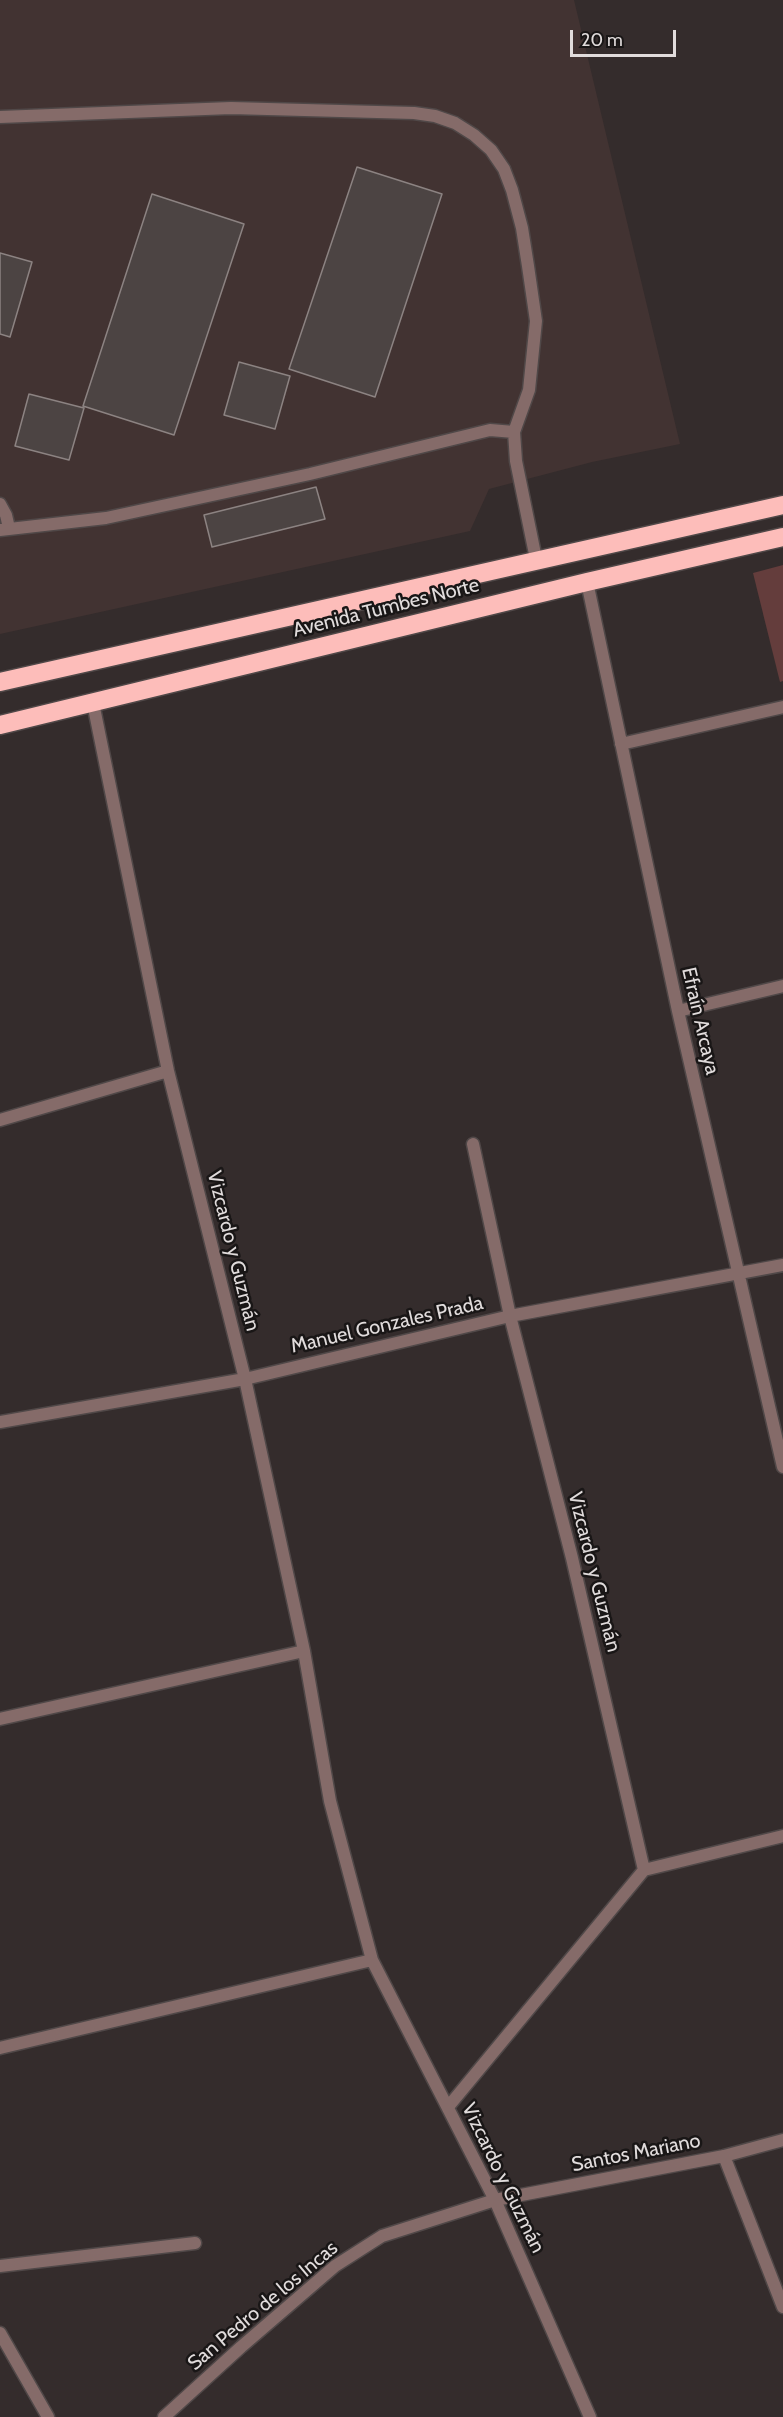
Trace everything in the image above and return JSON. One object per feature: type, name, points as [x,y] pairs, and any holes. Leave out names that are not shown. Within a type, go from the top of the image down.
[{"type":"highway","name":"Avenida Tumbes Norte","points":[[0,682],[783,505]]},
{"type":"highway","name":"Avenida Tumbes Norte","points":[[0,725],[587,582],[783,537]]},
{"type":"street","points":[[0,117],[231,108],[414,113],[435,116],[455,123],[474,135],[491,150],[504,169],[512,190],[522,228],[536,321],[529,390],[514,432],[516,461],[536,559]]},
{"type":"street","points":[[0,504],[6,515],[5,529],[106,518],[310,474],[490,430],[514,432]]},
{"type":"street","name":"Efraín Arcaya","points":[[587,582],[678,1011],[783,1467]]},
{"type":"street","name":"Vizcardo y Guzmán","points":[[93,703],[168,1071],[245,1379],[304,1652],[330,1801],[372,1960],[495,2200],[590,2417]]},
{"type":"street","points":[[621,744],[783,707]]},
{"type":"street","points":[[678,1011],[783,986]]},
{"type":"street","points":[[0,1120],[168,1071]]},
{"type":"street","name":"Vizcardo y Guzmán","points":[[472,1144],[510,1316],[572,1558],[644,1869]]},
{"type":"street","name":"Manuel Gonzales Prada","points":[[0,1422],[245,1379],[510,1316],[740,1275],[783,1265]]},
{"type":"street","points":[[0,1719],[304,1652]]},
{"type":"street","points":[[448,2107],[644,1869],[783,1836]]},
{"type":"street","points":[[0,2048],[372,1960]]},
{"type":"street","name":"Santos Mariano","points":[[495,2200],[724,2156],[783,2140]]},
{"type":"street","points":[[724,2156],[783,2307]]},
{"type":"street","name":"San Pedro de los Incas","points":[[164,2417],[335,2265],[382,2236],[495,2200]]},
{"type":"street","points":[[0,2266],[195,2243]]},
{"type":"street","points":[[0,2332],[48,2417]]},
{"type":"shaded area","points":[[0,0],[574,0],[680,444],[592,462],[489,489],[470,531],[0,634]]},
{"type":"shaded area","points":[[783,565],[783,681],[780,682],[753,573]]},
{"type":"building","points":[[357,167],[442,194],[375,397],[289,369]]},
{"type":"building","points":[[152,194],[244,224],[174,435],[83,406]]},
{"type":"building","points":[[0,253],[32,262],[10,337],[0,334]]},
{"type":"building","points":[[239,362],[290,376],[275,429],[224,415]]},
{"type":"building","points":[[29,394],[84,408],[69,460],[15,446]]},
{"type":"building","points":[[316,487],[325,519],[212,547],[204,515]]}]
